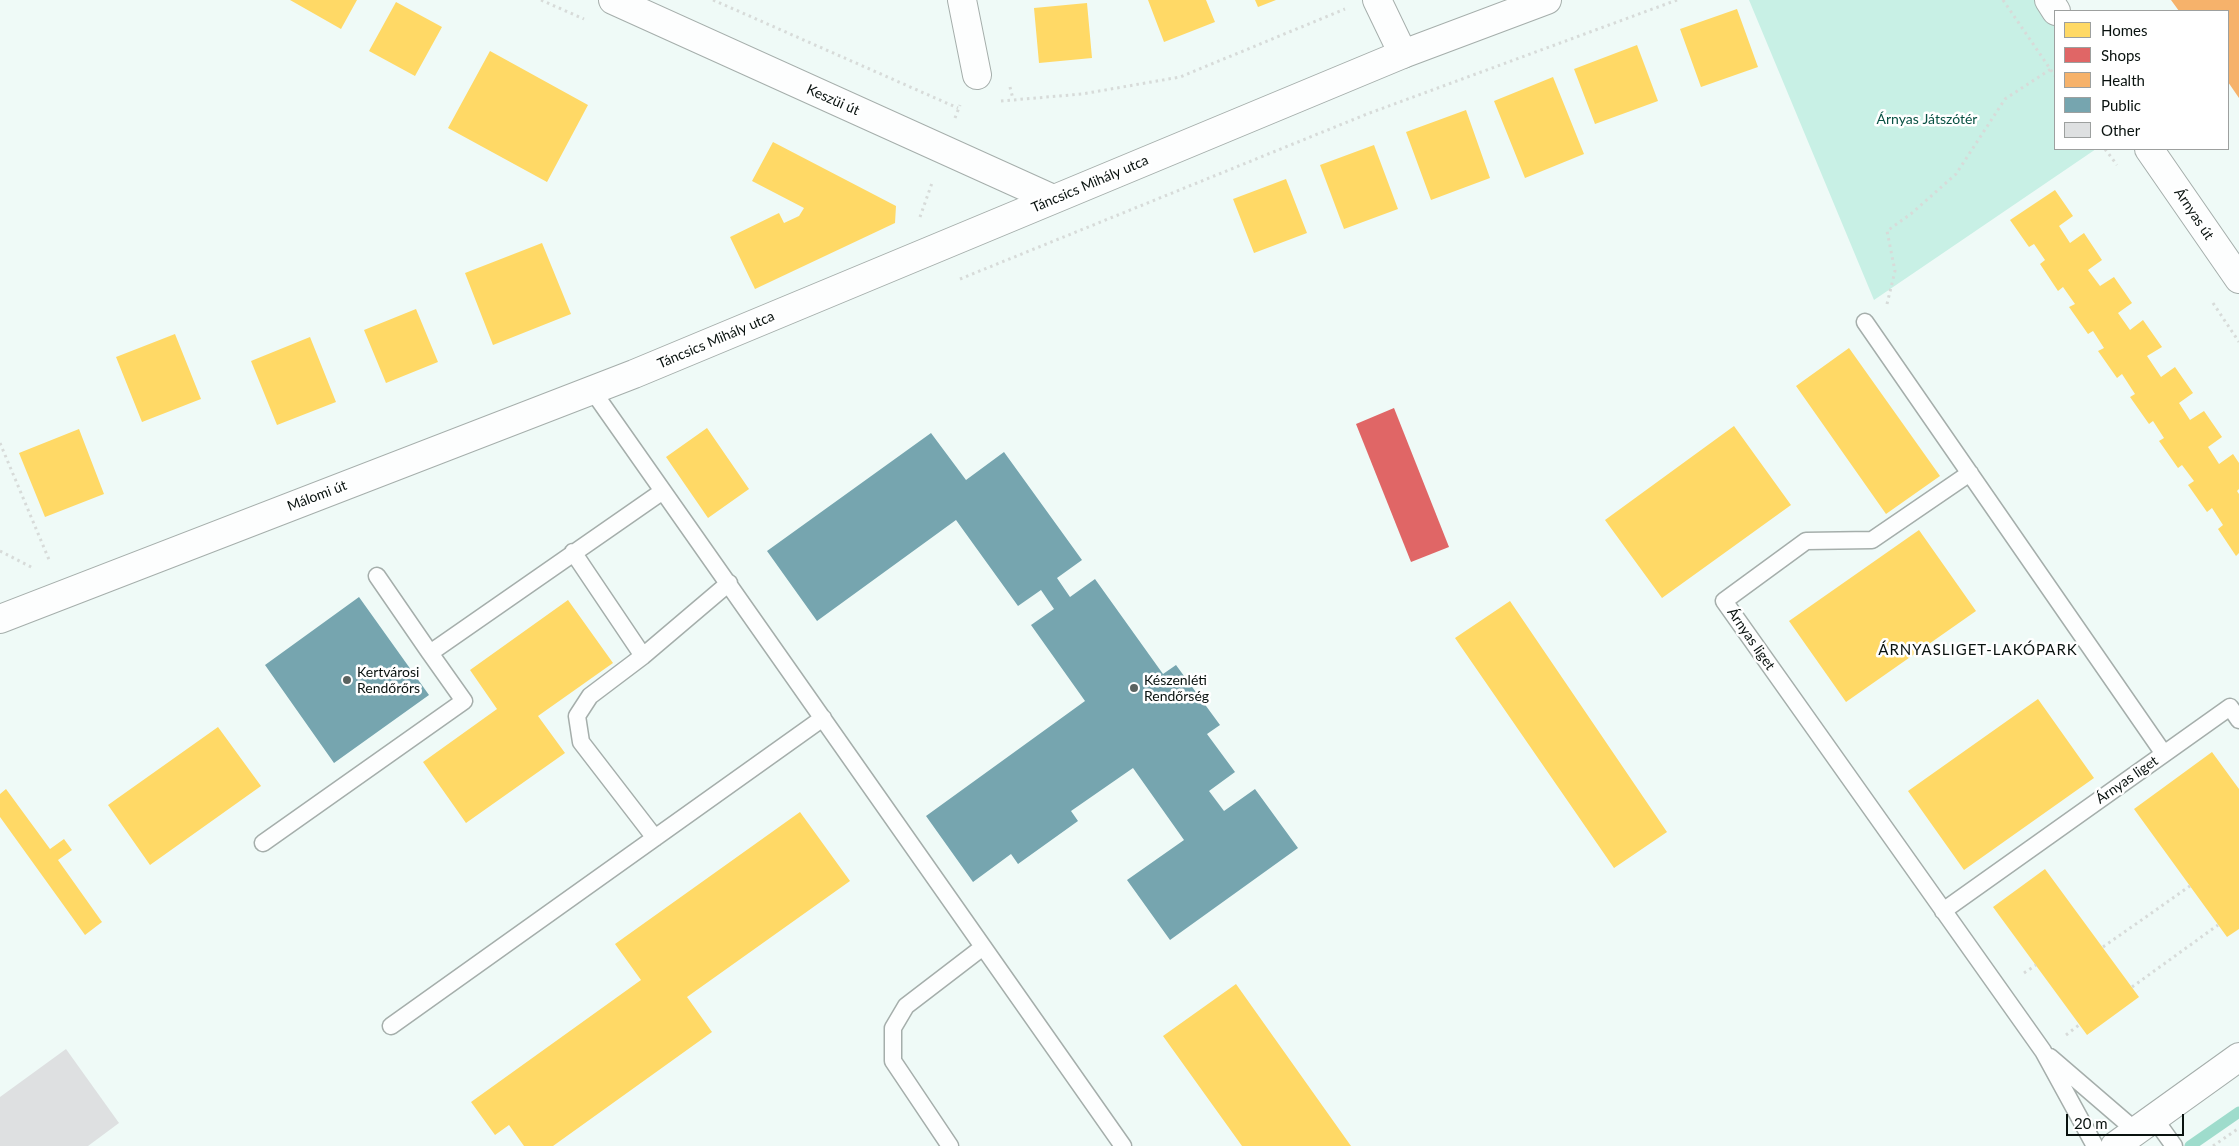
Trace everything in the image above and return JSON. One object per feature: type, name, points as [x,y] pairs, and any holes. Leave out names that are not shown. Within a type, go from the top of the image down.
[{"type":"street","name":"Keszüi út","points":[[613,0],[1053,200]]},
{"type":"street","points":[[962,0],[977,75]]},
{"type":"street","points":[[1377,0],[1404,54]]},
{"type":"street","name":"Táncsics Mihály utca","points":[[634,374],[1404,54],[1547,0]]},
{"type":"street","name":"Árnyas út","points":[[2159,152],[2239,279]]},
{"type":"street","name":"Málomi út","points":[[0,619],[634,374]]},
{"type":"street","points":[[2135,1132],[2239,1057]]},
{"type":"lane","name":"Árnyas liget","points":[[1865,322],[2164,754]]},
{"type":"lane","points":[[592,390],[1123,1146]]},
{"type":"lane","name":"Árnyas liget","points":[[1970,473],[1872,540],[1806,541],[1724,601],[2043,1051]]},
{"type":"lane","points":[[430,652],[663,491]]},
{"type":"lane","points":[[573,552],[643,656]]},
{"type":"lane","points":[[263,843],[464,701],[377,576]]},
{"type":"lane","points":[[655,838],[581,742],[577,716],[590,696],[643,656],[729,583]]},
{"type":"lane","name":"Árnyas liget","points":[[1943,911],[2230,707],[2239,720]]},
{"type":"lane","points":[[392,1026],[823,718]]},
{"type":"lane","points":[[950,1146],[893,1061],[893,1028],[906,1006],[983,947]]},
{"type":"lane","points":[[2043,1051],[2135,1132],[2174,1146]]},
{"type":"lane","points":[[2043,1051],[2095,1146]]},
{"type":"path","points":[[713,0],[958,108],[968,106]]},
{"type":"path","points":[[954,281],[1367,114],[1677,0]]},
{"type":"path","points":[[2003,0],[2054,75]]},
{"type":"path","points":[[995,102],[1082,94],[1180,77],[1348,7]]},
{"type":"path","points":[[1878,339],[1895,271],[1887,231],[1912,214],[1956,174],[2005,99],[2050,69]]},
{"type":"path","points":[[920,220],[927,217]]},
{"type":"path","points":[[0,443],[51,564]]},
{"type":"path","points":[[0,551],[40,572]]},
{"type":"path","points":[[2102,947],[2190,886]]},
{"type":"path","points":[[2132,987],[2218,925]]},
{"type":"path","points":[[2213,1146],[2239,1128]]},
{"type":"green space","name":"Árnyas Játszótér","points":[[1749,0],[2049,0],[2054,10],[2054,150],[2095,150],[1874,300]]},
{"type":"building: Homes","points":[[290,0],[357,0],[341,29]]},
{"type":"building: Homes","points":[[1148,0],[1206,0],[1215,22],[1164,42]]},
{"type":"building: Homes","points":[[1255,0],[1276,0],[1258,7]]},
{"type":"building: Homes","points":[[396,2],[442,27],[415,76],[369,51]]},
{"type":"building: Homes","points":[[1087,3],[1092,58],[1039,63],[1034,8]]},
{"type":"building: Homes","points":[[1737,9],[1758,67],[1701,87],[1680,29]]},
{"type":"building: Homes","points":[[1637,45],[1658,101],[1595,124],[1574,69]]},
{"type":"building: Homes","points":[[490,51],[588,105],[547,182],[448,128]]},
{"type":"building: Homes","points":[[1553,77],[1584,154],[1525,178],[1494,101]]},
{"type":"building: Homes","points":[[1466,110],[1490,178],[1431,200],[1406,132]]},
{"type":"building: Homes","points":[[773,142],[896,206],[895,223],[755,289],[730,237],[779,213],[784,223],[799,216],[804,208],[752,181]]},
{"type":"building: Homes","points":[[1374,145],[1398,209],[1344,229],[1320,165]]},
{"type":"building: Homes","points":[[1286,179],[1307,233],[1254,253],[1233,199]]},
{"type":"building: Homes","points":[[2055,190],[2073,216],[2059,226],[2070,243],[2084,233],[2102,260],[2088,270],[2100,286],[2114,277],[2132,303],[2118,313],[2130,330],[2143,320],[2162,347],[2147,356],[2161,377],[2175,367],[2193,393],[2179,403],[2190,420],[2204,411],[2222,437],[2208,447],[2219,464],[2233,454],[2239,463],[2239,489],[2237,491],[2239,494],[2239,553],[2236,556],[2218,529],[2223,525],[2212,508],[2207,512],[2188,485],[2194,481],[2182,465],[2178,468],[2159,441],[2164,438],[2153,421],[2149,424],[2130,397],[2135,394],[2122,374],[2117,378],[2098,351],[2104,348],[2093,331],[2088,334],[2069,307],[2075,304],[2063,287],[2058,291],[2040,264],[2045,260],[2034,244],[2029,247],[2010,220]]},
{"type":"building: Homes","points":[[542,243],[571,314],[493,345],[465,273]]},
{"type":"building: Homes","points":[[416,309],[438,362],[386,383],[364,330]]},
{"type":"building: Homes","points":[[175,334],[201,399],[142,422],[116,357]]},
{"type":"building: Homes","points":[[310,337],[336,402],[277,425],[251,361]]},
{"type":"building: Homes","points":[[1849,348],[1940,476],[1886,514],[1796,386]]},
{"type":"building: Homes","points":[[1734,426],[1791,505],[1662,598],[1605,520]]},
{"type":"building: Homes","points":[[707,428],[749,489],[708,518],[666,457]]},
{"type":"building: Homes","points":[[79,429],[104,494],[45,517],[19,453]]},
{"type":"building: Homes","points":[[1919,530],[1976,611],[1846,702],[1789,621]]},
{"type":"building: Homes","points":[[568,600],[613,663],[538,716],[565,753],[466,823],[423,762],[497,709],[470,670]]},
{"type":"building: Homes","points":[[1510,601],[1667,832],[1614,868],[1455,638]]},
{"type":"building: Homes","points":[[2038,699],[2094,778],[1964,870],[1908,791]]},
{"type":"building: Homes","points":[[218,727],[261,786],[150,865],[108,805]]},
{"type":"building: Homes","points":[[2212,752],[2239,789],[2239,929],[2227,937],[2134,809]]},
{"type":"building: Homes","points":[[6,789],[50,849],[64,839],[72,850],[58,860],[102,922],[85,935],[0,817],[0,794]]},
{"type":"building: Homes","points":[[800,812],[850,881],[687,997],[712,1032],[553,1146],[524,1146],[509,1125],[495,1135],[471,1102],[641,980],[615,944]]},
{"type":"building: Homes","points":[[2045,869],[2139,997],[2087,1035],[1993,907]]},
{"type":"building: Homes","points":[[1236,984],[1351,1146],[1242,1146],[1163,1036]]},
{"type":"building: Shops","points":[[1394,408],[1449,547],[1411,562],[1356,424]]},
{"type":"building: Health","points":[[2171,0],[2239,0],[2239,98],[2229,83],[2229,10],[2178,10]]},
{"type":"building: Public","name":"Készenléti Rendőrség","points":[[931,433],[966,480],[1004,452],[1082,560],[1057,578],[1070,597],[1095,579],[1163,674],[1176,665],[1220,725],[1207,734],[1235,772],[1209,791],[1224,811],[1255,789],[1298,848],[1170,940],[1127,880],[1184,840],[1133,768],[1071,811],[1078,821],[1018,864],[1011,854],[973,882],[926,816],[1085,701],[1031,625],[1054,609],[1041,590],[1018,606],[956,520],[817,621],[767,551]]},
{"type":"building: Public","name":"Kertvárosi Rendőrőrs","points":[[359,597],[429,695],[334,763],[265,665]]},
{"type":"building: Other","points":[[66,1049],[119,1123],[88,1146],[0,1146],[0,1097]]},
{"type":"waterway","points":[[2190,1146],[2239,1112]]},
{"type":"place","name":"Kertvárosi Rendőrőrs","points":[[347,680]]},
{"type":"place","name":"Készenléti Rendőrség","points":[[1134,688]]},
{"type":"district","name":"ÁRNYASLIGET-LAKÓPARK","points":[[1978,650]]}]
